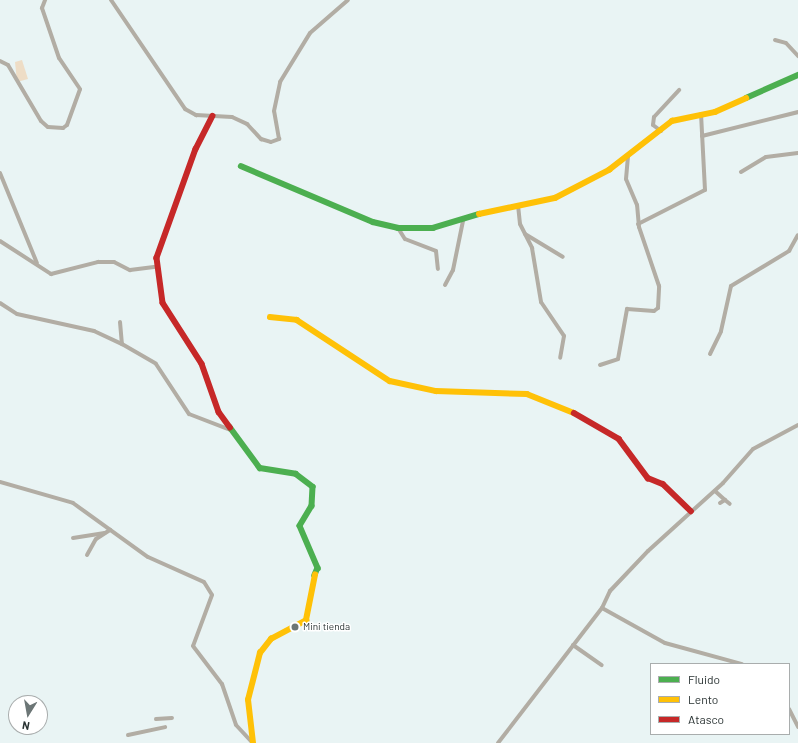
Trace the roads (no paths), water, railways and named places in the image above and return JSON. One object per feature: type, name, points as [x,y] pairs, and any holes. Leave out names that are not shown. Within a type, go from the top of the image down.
[{"type":"street","points":[[0,60],[8,65],[41,121],[48,127],[63,128],[67,125],[80,89],[59,58],[42,8],[45,0]]},
{"type":"street","points":[[111,0],[185,109],[196,115],[232,117],[248,124],[261,139],[276,141],[279,132],[274,121],[275,91],[310,33],[348,0]]},
{"type":"street","points":[[776,40],[786,43],[798,56]]},
{"type":"street","points":[[241,166],[373,222],[398,228],[433,228],[518,205],[555,198],[586,184],[662,131],[672,121],[715,112],[798,75]]},
{"type":"street","points":[[662,131],[653,125],[652,120],[679,90]]},
{"type":"street","points":[[702,136],[798,112]]},
{"type":"street","points":[[638,224],[704,190],[701,114]]},
{"type":"street","points":[[213,116],[196,149],[156,267],[163,303],[189,340],[219,412],[260,468],[296,474],[313,487],[312,506],[300,526],[318,568],[310,584],[306,620],[271,639],[260,653],[248,700],[253,743]]},
{"type":"street","points":[[741,172],[766,157],[798,153]]},
{"type":"street","points":[[600,365],[618,359],[627,309],[654,312],[658,308],[659,286],[638,224],[637,205],[626,179],[628,155]]},
{"type":"street","points":[[0,173],[37,263]]},
{"type":"street","points":[[518,205],[524,233],[532,248],[541,302],[564,336],[560,358]]},
{"type":"street","points":[[445,285],[453,270],[463,221]]},
{"type":"street","points":[[398,228],[405,239],[436,251],[438,269]]},
{"type":"street","points":[[524,233],[563,257]]},
{"type":"street","points":[[710,354],[721,331],[731,286],[789,251],[798,235]]},
{"type":"street","points":[[0,242],[55,274],[98,262],[116,263],[130,270],[156,267]]},
{"type":"street","points":[[0,303],[17,314],[94,331],[122,344],[156,364],[188,414],[233,431]]},
{"type":"street","points":[[270,317],[297,320],[390,381],[436,391],[526,394],[593,421],[619,439],[646,476],[668,487],[686,510],[691,511]]},
{"type":"street","points":[[120,322],[122,344]]},
{"type":"street","points":[[498,743],[602,608],[610,591],[691,511],[715,491],[752,449],[798,425]]},
{"type":"street","points":[[0,482],[74,503],[108,531],[169,569],[193,577],[208,588],[212,595],[193,646],[222,684],[236,725],[253,743]]},
{"type":"street","points":[[715,491],[730,504]]},
{"type":"street","points":[[720,504],[725,500]]},
{"type":"street","points":[[73,538],[108,531]]},
{"type":"street","points":[[87,555],[96,539],[108,531]]},
{"type":"street","points":[[602,608],[665,643],[738,663]]},
{"type":"street","points":[[573,645],[602,665]]},
{"type":"street","points":[[790,711],[798,728]]},
{"type":"street","points":[[156,719],[172,718]]},
{"type":"street","points":[[128,735],[165,727]]},
{"type":"place","name":"Mini tienda","points":[[295,627]]}]
